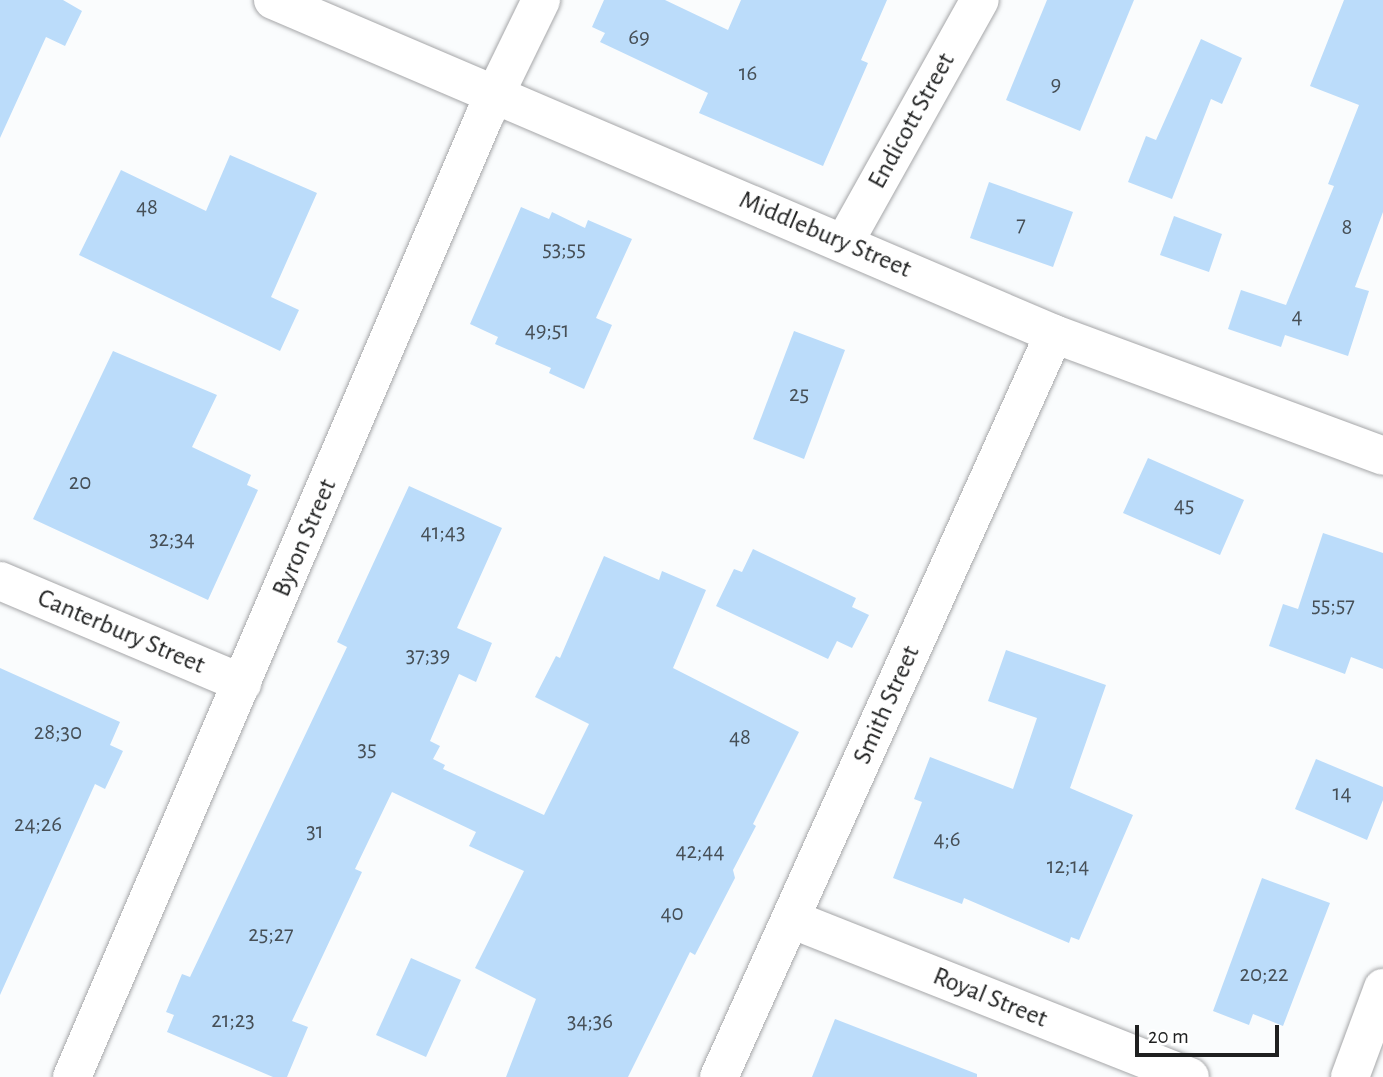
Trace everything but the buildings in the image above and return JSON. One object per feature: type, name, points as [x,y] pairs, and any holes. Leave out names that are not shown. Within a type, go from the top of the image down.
[{"type":"street","name":"Middlebury Street","points":[[273,0],[1054,334],[1383,456]]},
{"type":"street","name":"Byron Street","points":[[72,1077],[495,94],[541,0]]},
{"type":"street","name":"Endicott Street","points":[[844,243],[980,0]]},
{"type":"street","name":"Smith Street","points":[[719,1077],[1054,334]]},
{"type":"street","name":"Canterbury Street","points":[[0,581],[242,683]]},
{"type":"street","name":"Royal Street","points":[[791,919],[1190,1077]]},
{"type":"street","points":[[1350,1077],[1383,988]]}]
